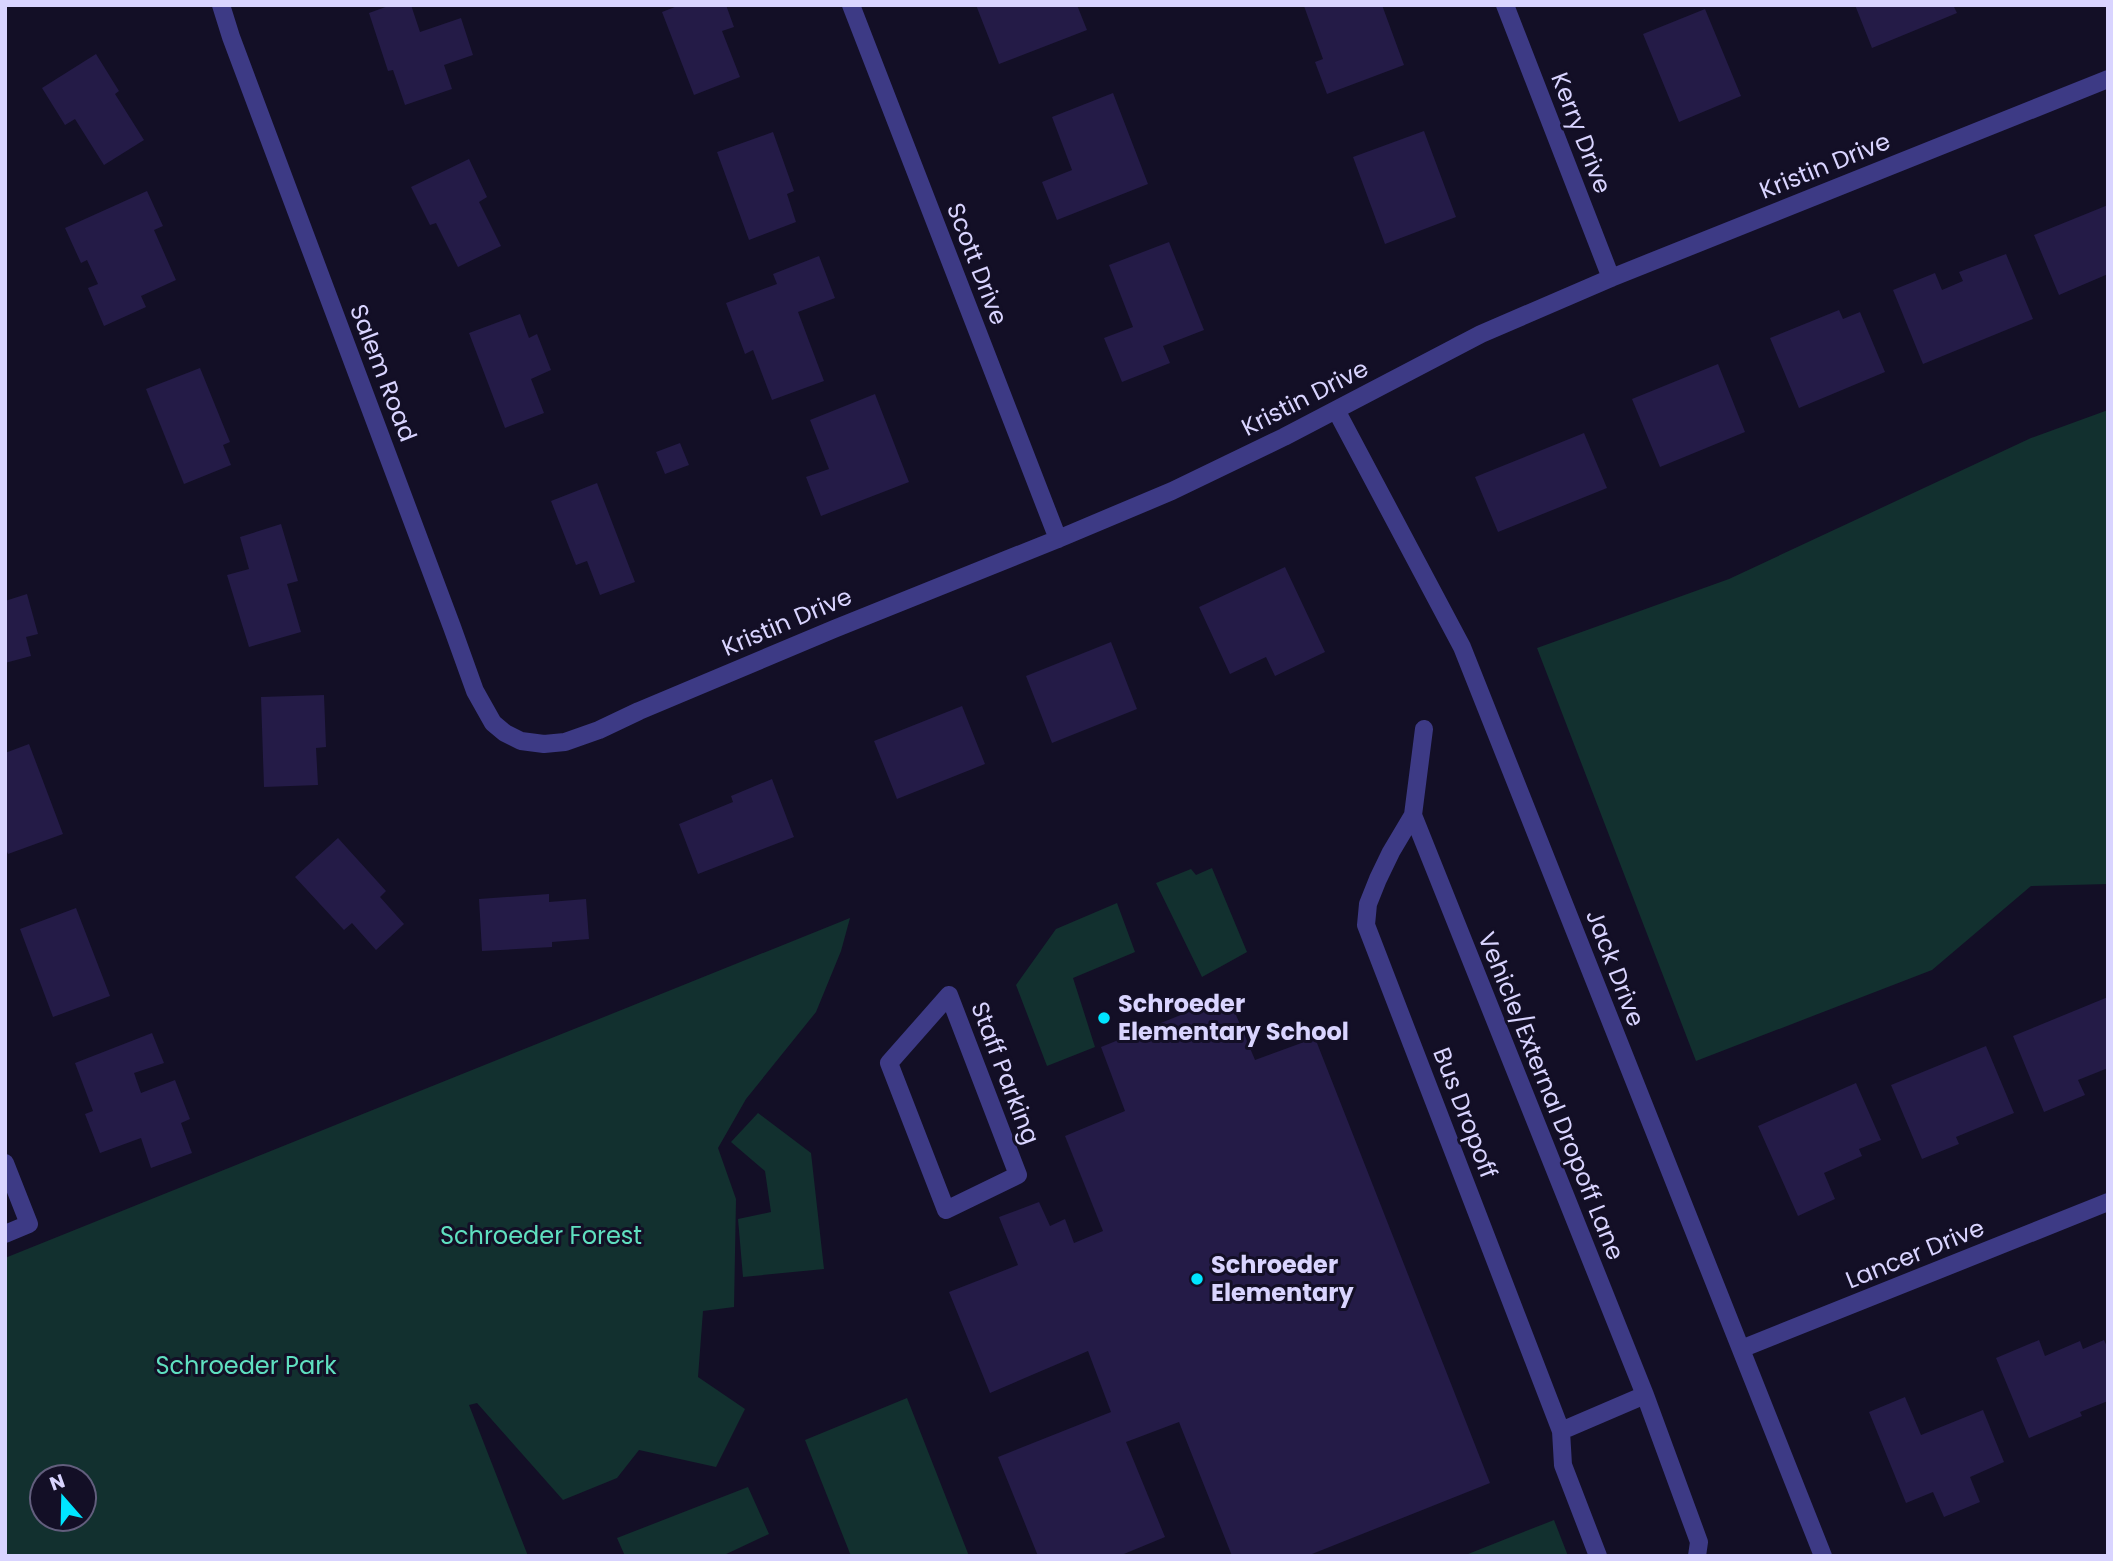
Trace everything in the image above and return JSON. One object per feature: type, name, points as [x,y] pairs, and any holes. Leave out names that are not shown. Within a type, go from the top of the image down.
[{"type":"street","name":"Salem Road","points":[[221,5],[475,691],[493,723],[521,741]]},
{"type":"street","name":"Scott Drive","points":[[851,5],[1058,539]]},
{"type":"street","name":"Kerry Drive","points":[[1505,5],[1611,278]]},
{"type":"street","name":"Kristin Drive","points":[[521,741],[544,744],[565,742],[599,730],[834,629],[1058,539],[1172,491],[1481,334],[1611,278],[2108,79]]},
{"type":"street","name":"Jack Drive","points":[[1336,410],[1461,647],[1823,1556]]},
{"type":"street","points":[[1413,815],[1424,729]]},
{"type":"street","name":"Vehicle/External Dropoff Lane","points":[[1413,815],[1644,1395],[1699,1542],[1697,1556]]},
{"type":"street","name":"Bus Dropoff","points":[[1413,815],[1378,879],[1368,904],[1366,925],[1561,1431],[1563,1465],[1598,1556]]},
{"type":"street","name":"Staff Parking","points":[[949,995],[1018,1175],[946,1210],[889,1063],[949,995]]},
{"type":"street","points":[[5,1163],[29,1224],[5,1234]]},
{"type":"street","name":"Lancer Drive","points":[[1741,1349],[2108,1202]]},
{"type":"street","points":[[1561,1431],[1644,1395]]},
{"type":"green space","points":[[2108,410],[2108,884],[2031,886],[1932,970],[1696,1061],[1537,648],[1729,579],[2031,438]]},
{"type":"green space","points":[[1212,868],[1247,952],[1202,977],[1156,883],[1191,869],[1196,875]]},
{"type":"green space","points":[[1117,903],[1135,952],[1073,978],[1095,1047],[1047,1066],[1016,985],[1056,929]]},
{"type":"green space","name":"Schroeder Forest","points":[[850,918],[841,951],[816,1012],[746,1099],[718,1148],[736,1199],[734,1307],[703,1311],[698,1377],[745,1409],[716,1467],[639,1450],[617,1478],[563,1500],[477,1403],[469,1405],[528,1556],[5,1556],[5,1258]]},
{"type":"green space","points":[[758,1113],[811,1153],[824,1269],[743,1277],[738,1219],[771,1212],[765,1171],[731,1142]]},
{"type":"green space","points":[[907,1398],[969,1556],[851,1556],[805,1440]]},
{"type":"green space","points":[[748,1487],[769,1534],[722,1556],[625,1556],[617,1538]]},
{"type":"green space","points":[[1554,1520],[1568,1556],[1463,1556]]},
{"type":"building","points":[[391,5],[411,5],[420,32],[461,18],[473,55],[444,65],[452,89],[405,105],[393,70],[388,71],[369,13]]},
{"type":"building","points":[[680,5],[726,5],[734,27],[722,31],[740,77],[694,95],[662,12]]},
{"type":"building","points":[[976,5],[1077,5],[1087,30],[999,64]]},
{"type":"building","points":[[1382,5],[1404,65],[1327,94],[1315,62],[1323,59],[1304,6]]},
{"type":"building","points":[[1855,5],[1953,5],[1957,13],[1872,48]]},
{"type":"building","points":[[1705,9],[1741,96],[1679,122],[1643,34]]},
{"type":"building","points":[[96,54],[119,91],[115,94],[144,140],[104,165],[75,119],[65,125],[42,88]]},
{"type":"building","points":[[1113,93],[1148,184],[1057,220],[1042,182],[1072,170],[1052,117]]},
{"type":"building","points":[[1424,131],[1456,217],[1385,244],[1353,157]]},
{"type":"building","points":[[773,132],[794,191],[787,194],[796,222],[749,240],[717,152]]},
{"type":"building","points":[[469,159],[487,197],[479,202],[501,246],[458,267],[436,223],[430,225],[411,187]]},
{"type":"building","points":[[147,191],[163,226],[154,230],[176,280],[141,296],[146,307],[104,326],[88,288],[98,284],[87,260],[81,263],[65,228]]},
{"type":"building","points":[[2108,205],[2108,274],[2059,295],[2034,235]]},
{"type":"building","points":[[1169,242],[1204,330],[1163,346],[1170,363],[1122,382],[1104,338],[1133,327],[1109,265]]},
{"type":"building","points":[[2006,254],[2033,319],[1923,364],[1893,290],[1935,273],[1942,290],[1963,281],[1959,272]]},
{"type":"building","points":[[819,256],[835,298],[798,312],[824,381],[772,400],[753,350],[745,354],[726,303],[777,284],[773,274]]},
{"type":"building","points":[[1839,310],[1843,319],[1860,312],[1885,372],[1799,408],[1770,338]]},
{"type":"building","points":[[520,314],[529,338],[537,334],[551,370],[531,379],[544,413],[505,428],[469,333]]},
{"type":"building","points":[[1718,364],[1745,432],[1660,467],[1632,399]]},
{"type":"building","points":[[200,368],[230,442],[223,445],[231,465],[184,484],[146,389]]},
{"type":"building","points":[[875,394],[909,482],[821,516],[806,477],[829,469],[810,420]]},
{"type":"building","points":[[1584,433],[1607,488],[1498,532],[1475,477]]},
{"type":"building","points":[[680,443],[689,465],[665,474],[656,452]]},
{"type":"building","points":[[597,483],[635,582],[600,595],[587,561],[576,565],[551,501]]},
{"type":"building","points":[[281,524],[298,581],[287,584],[301,632],[249,647],[227,575],[249,569],[240,537]]},
{"type":"building","points":[[1285,567],[1325,652],[1275,676],[1266,657],[1230,674],[1199,607]]},
{"type":"building","points":[[27,594],[38,634],[26,637],[31,656],[5,663],[5,601]]},
{"type":"building","points":[[1111,642],[1137,709],[1052,743],[1026,676]]},
{"type":"building","points":[[324,695],[326,747],[316,748],[318,785],[264,787],[261,697]]},
{"type":"building","points":[[962,706],[985,764],[897,799],[874,741]]},
{"type":"building","points":[[29,744],[63,834],[8,854],[5,847],[5,753]]},
{"type":"building","points":[[772,779],[794,837],[698,874],[679,824],[733,802],[731,796]]},
{"type":"building","points":[[338,838],[386,891],[380,897],[404,924],[376,950],[352,923],[344,930],[295,877]]},
{"type":"building","points":[[549,894],[549,902],[586,899],[589,939],[552,942],[552,947],[482,951],[479,899]]},
{"type":"building","points":[[76,908],[110,996],[53,1017],[20,929]]},
{"type":"building","name":"Schroeder Elementary","points":[[1228,996],[1255,1060],[1315,1038],[1490,1483],[1307,1556],[1232,1556],[1179,1422],[1126,1442],[1165,1537],[1119,1556],[1038,1556],[998,1457],[1111,1412],[1088,1351],[990,1393],[949,1292],[1018,1265],[999,1217],[1039,1202],[1050,1226],[1065,1219],[1074,1243],[1103,1231],[1065,1136],[1125,1111],[1101,1047]]},
{"type":"building","points":[[2108,997],[2108,1068],[2078,1080],[2085,1095],[2044,1112],[2013,1036]]},
{"type":"building","points":[[152,1033],[164,1063],[134,1073],[141,1093],[175,1080],[190,1119],[181,1123],[192,1153],[151,1168],[141,1138],[100,1153],[85,1114],[93,1111],[75,1063]]},
{"type":"building","points":[[1986,1046],[2014,1113],[1956,1137],[1959,1144],[1922,1159],[1891,1085]]},
{"type":"building","points":[[1856,1083],[1881,1140],[1859,1149],[1862,1156],[1824,1173],[1835,1199],[1798,1216],[1758,1126]]},
{"type":"building","points":[[2039,1340],[2045,1356],[2080,1341],[2083,1349],[2104,1340],[2108,1349],[2108,1401],[2080,1412],[2082,1416],[2029,1438],[1996,1358]]},
{"type":"building","points":[[1905,1397],[1921,1435],[1983,1410],[2004,1462],[1970,1477],[1980,1502],[1944,1517],[1933,1492],[1906,1503],[1869,1412]]},
{"type":"place","name":"Schroeder Elementary School","points":[[1104,1018]]},
{"type":"place","name":"Schroeder Elementary","points":[[1197,1279]]},
{"type":"park label","name":"Schroeder Park","points":[[246,1366]]}]
